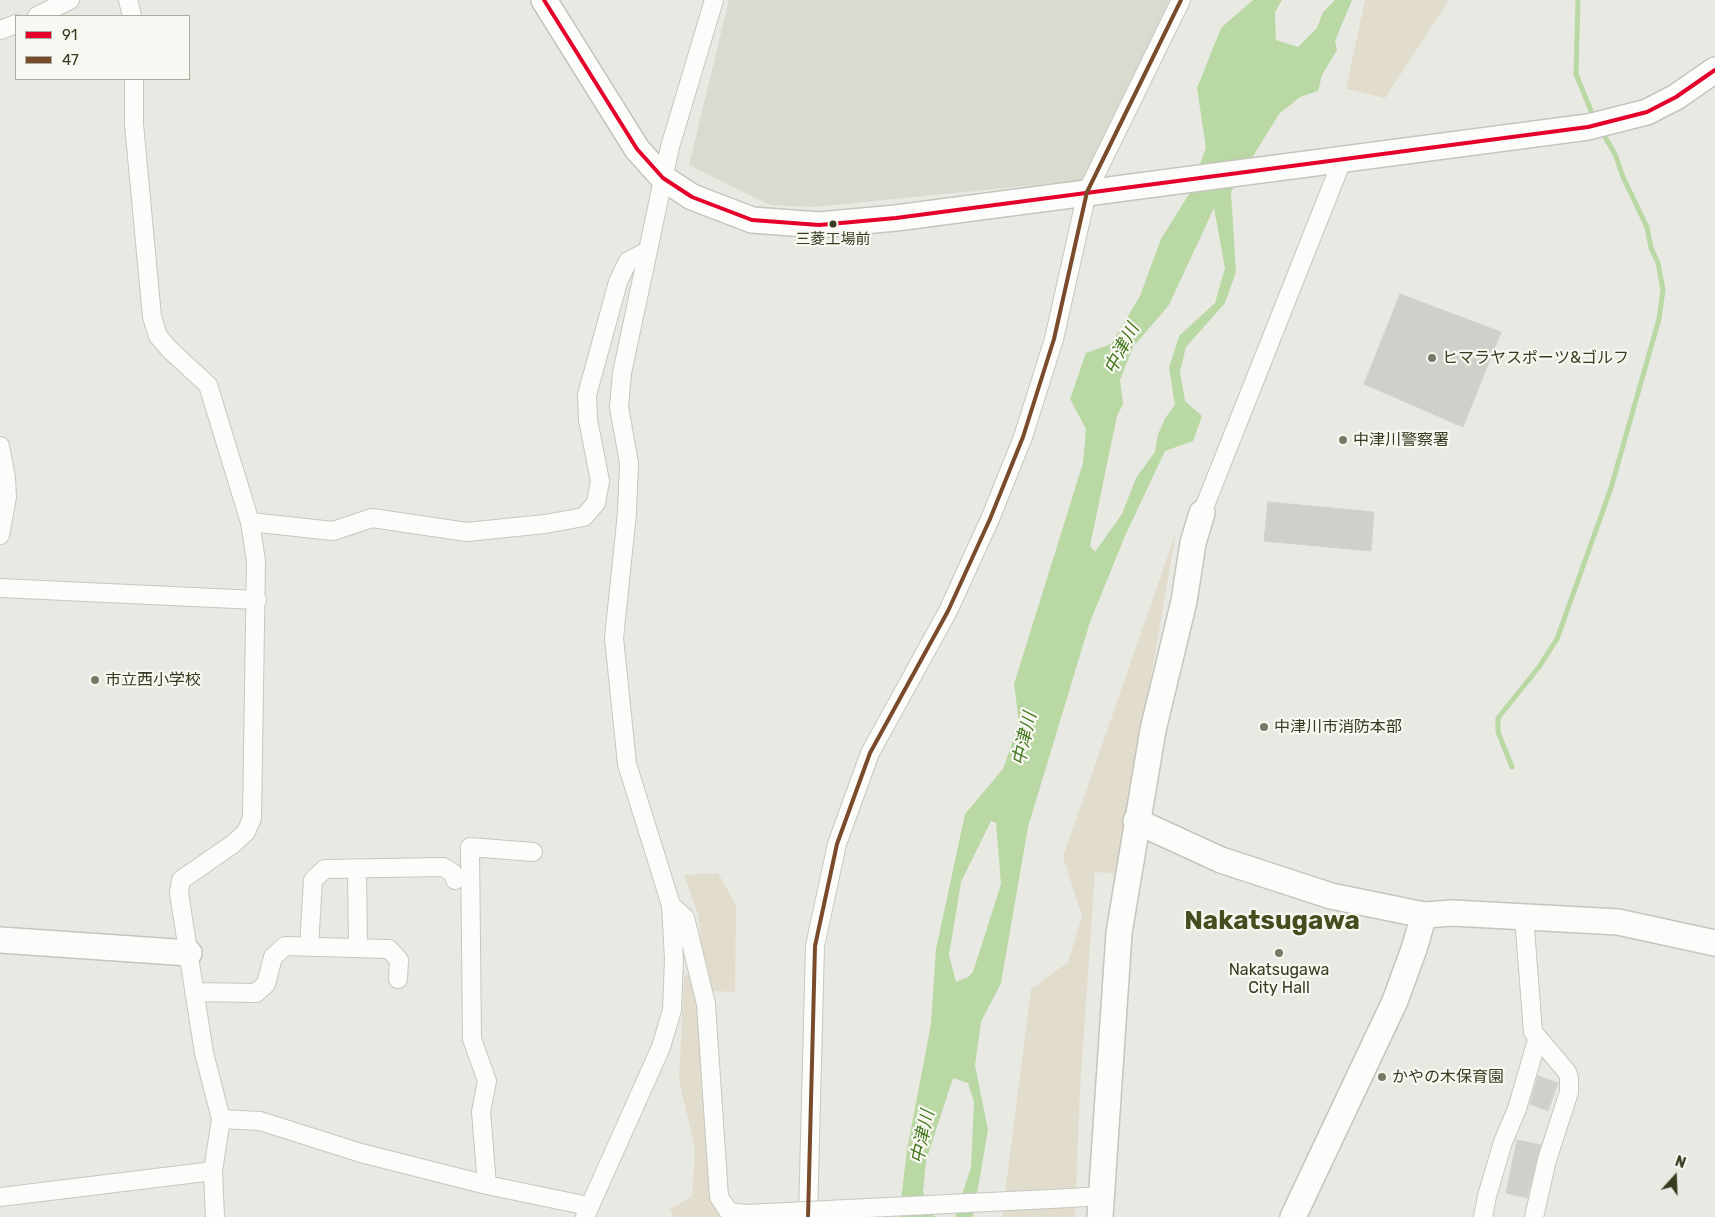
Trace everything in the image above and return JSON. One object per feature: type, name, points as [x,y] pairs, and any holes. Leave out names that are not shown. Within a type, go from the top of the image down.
[{"type":"street","points":[[39,15],[70,0]]},
{"type":"street","points":[[128,0],[132,15]]},
{"type":"street","points":[[544,0],[637,149],[664,178],[692,197],[752,220],[819,225],[896,218],[1588,127],[1647,112],[1676,97],[1715,70]]},
{"type":"street","points":[[221,1119],[260,1122],[361,1153],[587,1211],[661,1047],[672,1010],[674,959],[671,905],[627,764],[614,638],[627,513],[629,463],[619,407],[621,382],[670,147],[714,0]]},
{"type":"street","points":[[808,1217],[815,946],[837,844],[870,753],[948,611],[990,519],[1023,437],[1054,339],[1087,192],[1181,0]]},
{"type":"street","points":[[0,30],[15,24]]},
{"type":"street","points":[[134,80],[134,124],[152,317],[158,336],[170,350],[208,385],[250,522],[256,561],[257,600],[252,818],[246,832],[233,844],[181,880],[179,893],[204,1053],[221,1119],[213,1171],[215,1217]]},
{"type":"street","points":[[671,905],[685,918],[706,1004],[719,1197],[729,1212],[746,1214],[1070,1198],[1101,1206],[1119,933],[1136,821],[1153,730],[1184,601],[1193,543],[1202,514],[1333,160]]},
{"type":"street","points":[[250,522],[333,531],[372,518],[467,532],[545,524],[584,517],[596,504],[600,481],[588,420],[587,395],[618,282],[628,261],[648,251]]},
{"type":"street","points":[[0,446],[6,478],[7,497],[0,535]]},
{"type":"street","points":[[0,588],[257,600]]},
{"type":"street","points":[[1136,821],[1222,860],[1331,896],[1424,915],[1453,913],[1618,922],[1715,943]]},
{"type":"street","points":[[487,1185],[481,1112],[487,1081],[472,1039],[470,847],[533,852]]},
{"type":"street","points":[[309,947],[313,880],[325,869],[443,867],[453,873],[455,880]]},
{"type":"street","points":[[357,868],[358,948]]},
{"type":"street","points":[[1293,1217],[1395,1001],[1424,915]]},
{"type":"street","points":[[1525,929],[1531,991],[1531,1024],[1537,1040],[1567,1072],[1569,1078],[1569,1092],[1547,1160],[1534,1217]]},
{"type":"street","points":[[0,940],[189,953]]},
{"type":"street","points":[[194,992],[256,993],[266,984],[273,957],[285,946],[389,949],[399,960],[398,979]]},
{"type":"street","points":[[1483,1217],[1500,1151],[1517,1109],[1537,1040]]},
{"type":"street","points":[[0,1197],[213,1171]]},
{"type":"shaded area","points":[[729,0],[1176,0],[1086,180],[814,207],[770,205],[689,165]]},
{"type":"shaded area","points":[[1365,0],[1449,0],[1385,98],[1346,89]]},
{"type":"shaded area","points":[[1176,532],[1117,874],[1095,872],[1080,1090],[1075,1217],[1002,1217],[1031,989],[1068,962],[1082,916],[1063,857]]},
{"type":"shaded area","points":[[718,873],[736,905],[735,992],[712,991],[716,1201],[721,1217],[675,1217],[669,1210],[692,1196],[695,1149],[679,1080],[684,977],[703,965],[698,914],[684,875]]},
{"type":"water","name":"中津川","points":[[1253,0],[1282,0],[1275,12],[1276,40],[1298,47],[1317,28],[1323,12],[1335,0],[1352,0],[1335,41],[1337,50],[1322,75],[1318,91],[1300,97],[1279,114],[1231,192],[1236,272],[1225,303],[1186,347],[1180,371],[1185,401],[1202,416],[1193,441],[1165,451],[1125,536],[1090,622],[1028,827],[1001,983],[981,1022],[975,1065],[988,1130],[973,1217],[955,1217],[971,1167],[974,1102],[968,1083],[953,1078],[926,1161],[923,1192],[933,1215],[936,1217],[899,1217],[907,1150],[931,1024],[936,949],[965,814],[1003,769],[1019,723],[1014,684],[1083,463],[1086,429],[1070,399],[1086,353],[1111,344],[1140,296],[1161,239],[1189,194],[1206,148],[1197,88],[1221,28]],"holes":[[[1214,208],[1225,268],[1215,303],[1179,336],[1169,368],[1175,405],[1166,417],[1158,434],[1155,452],[1136,478],[1122,514],[1095,552],[1090,546],[1117,416],[1123,404],[1120,380],[1133,347],[1169,305]],[[991,821],[996,823],[1001,884],[973,972],[968,977],[956,982],[949,955],[961,882]]]},
{"type":"building","name":"ヒマラヤスポーツ&ゴルフ","points":[[1400,294],[1501,332],[1463,427],[1364,384]]},
{"type":"building","points":[[1268,502],[1374,512],[1371,551],[1264,541]]},
{"type":"building","points":[[1538,1076],[1558,1083],[1548,1111],[1530,1104]]},
{"type":"building","points":[[1517,1140],[1541,1145],[1527,1198],[1506,1193]]},
{"type":"waterway","points":[[1578,0],[1576,74],[1594,118]]},
{"type":"waterway","points":[[1512,767],[1498,732],[1498,718],[1539,667],[1557,639],[1611,488],[1659,319],[1663,290],[1658,263],[1651,248],[1647,227],[1623,177],[1615,154],[1602,132]]},
{"type":"transit line","name":"91","points":[[544,0],[637,149],[663,178],[692,197],[752,220],[819,225],[896,218],[1588,127],[1647,112],[1676,97],[1715,70]]},
{"type":"transit line","name":"47","points":[[808,1217],[815,946],[837,844],[870,753],[948,611],[990,519],[1023,437],[1054,339],[1087,192],[1181,0]]},
{"type":"place","name":"三菱工場前","points":[[833,224]]},
{"type":"place","name":"ヒマラヤスポーツ&ゴルフ","points":[[1432,358]]},
{"type":"place","name":"中津川警察署","points":[[1343,440]]},
{"type":"place","name":"市立西小学校","points":[[95,680]]},
{"type":"place","name":"中津川市消防本部","points":[[1264,727]]},
{"type":"place","name":"Nakatsugawa City Hall","points":[[1279,953]]},
{"type":"place","name":"かやの木保育園","points":[[1382,1077]]},
{"type":"district","name":"Nakatsugawa","points":[[1272,921]]}]
